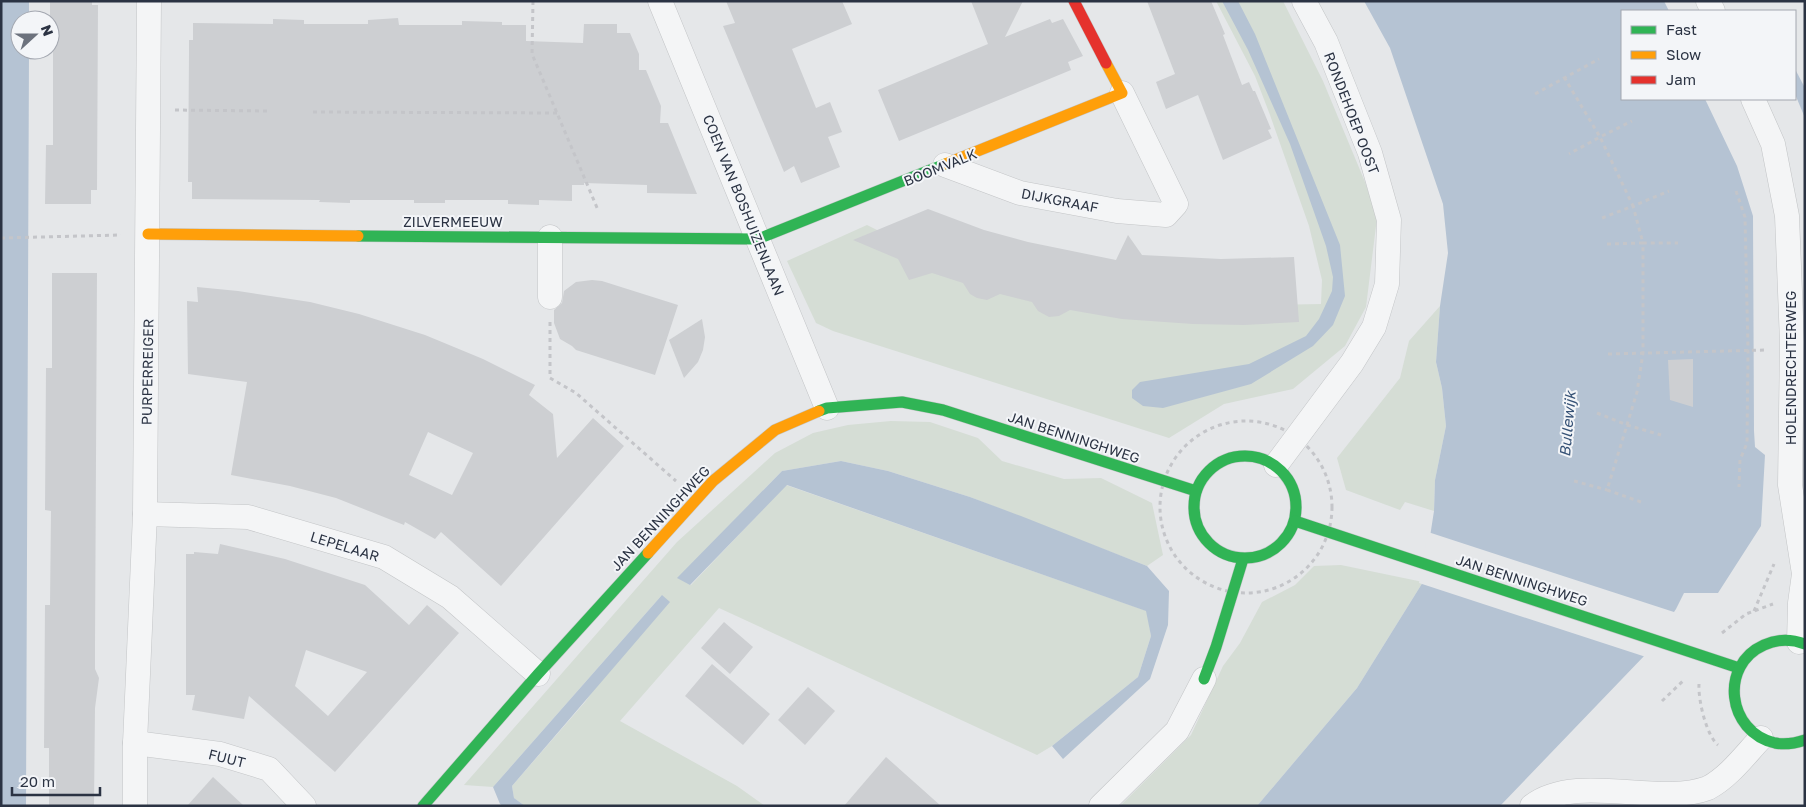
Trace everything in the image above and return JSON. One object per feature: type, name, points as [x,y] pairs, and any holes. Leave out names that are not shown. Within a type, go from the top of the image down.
[{"type":"street","name":"PURPERREIGER","points":[[135,806],[135,743],[145,514],[149,1]]},
{"type":"street","name":"COEN VAN BOSHUIZENLAAN","points":[[660,1],[827,408]]},
{"type":"street","points":[[1074,1],[1122,94]]},
{"type":"street","name":"RONDEHOEP OOST","points":[[1276,465],[1341,378],[1374,327],[1387,284],[1389,220],[1370,153],[1326,42],[1304,1]]},
{"type":"street","name":"BOOMVALK","points":[[758,240],[1122,94]]},
{"type":"street","name":"DIJKGRAAF","points":[[945,165],[1020,194],[1117,211],[1166,214],[1176,204],[1122,94]]},
{"type":"street","name":"HOLENDRECHTERWEG","points":[[1753,100],[1772,144],[1787,216],[1792,342],[1790,485],[1804,574],[1800,603],[1802,643]]},
{"type":"street","name":"ZILVERMEEUW","points":[[148,234],[758,240]]},
{"type":"street","points":[[550,237],[550,297]]},
{"type":"street","name":"JAN BENNINGHWEG","points":[[433,802],[538,674],[713,481],[775,430],[827,408],[902,402],[943,410],[1196,491]]},
{"type":"street","points":[[1245,455],[1261,458],[1276,465],[1290,480],[1297,500],[1295,521],[1288,537],[1276,549],[1260,557],[1243,559],[1227,556],[1213,548],[1203,536],[1196,522],[1194,506],[1196,491],[1203,477],[1214,465],[1229,458],[1245,455]]},
{"type":"street","name":"LEPELAAR","points":[[145,514],[248,517],[384,557],[450,597],[538,674]]},
{"type":"street","name":"JAN BENNINGHWEG","points":[[1295,521],[1739,668]]},
{"type":"street","points":[[1101,806],[1176,731],[1204,679],[1243,559]]},
{"type":"street","points":[[1802,643],[1782,640],[1764,644],[1750,654],[1739,668],[1733,683],[1733,699],[1738,715],[1748,728],[1761,738],[1775,743],[1790,744],[1805,740]]},
{"type":"street","points":[[1532,806],[1544,798],[1566,793],[1604,792],[1671,797],[1689,794],[1707,788],[1723,778],[1761,738]]},
{"type":"street","name":"FUUT","points":[[135,743],[220,754],[269,769],[304,806]]},
{"type":"path","points":[[533,1],[532,54],[600,213],[601,238]]},
{"type":"path","points":[[1535,94],[1599,59]]},
{"type":"path","points":[[1564,77],[1600,137],[1633,206],[1643,243],[1643,353],[1637,392],[1607,490]]},
{"type":"path","points":[[149,110],[267,111]]},
{"type":"path","points":[[313,112],[557,113]]},
{"type":"path","points":[[1569,154],[1632,121]]},
{"type":"path","points":[[1602,218],[1669,191]]},
{"type":"path","points":[[1736,191],[1745,216],[1748,350],[1747,443],[1740,460],[1739,487]]},
{"type":"path","points":[[1,238],[148,234]]},
{"type":"path","points":[[1607,244],[1678,243]]},
{"type":"path","points":[[550,297],[550,378],[576,393],[696,499]]},
{"type":"path","points":[[1608,354],[1760,350]]},
{"type":"path","points":[[1596,414],[1661,435]]},
{"type":"path","points":[[1258,593],[1290,581],[1315,557],[1327,532],[1334,508],[1328,480],[1316,454]]},
{"type":"path","points":[[1574,481],[1641,502]]},
{"type":"path","points":[[1723,632],[1746,614],[1754,612]]},
{"type":"shaded area","points":[[1216,1],[1283,1],[1323,81],[1365,182],[1377,218],[1366,307],[1345,346],[1293,389],[1224,404],[1169,438],[833,331],[816,323],[787,261],[867,225],[895,239],[1207,306],[1321,304],[1322,280],[1309,226],[1255,76]]},
{"type":"shaded area","points":[[1440,306],[1436,362],[1442,388],[1446,426],[1435,480],[1434,511],[1405,502],[1400,510],[1346,490],[1337,458],[1400,378],[1409,341]]},
{"type":"shaded area","points":[[891,421],[930,422],[978,438],[1002,461],[1064,479],[1101,478],[1152,503],[1163,555],[1147,566],[970,497],[888,471],[841,461],[782,471],[678,578],[691,585],[786,485],[1147,611],[1151,636],[1138,677],[1052,746],[1037,755],[719,608],[620,721],[737,786],[765,806],[525,806],[514,798],[512,786],[585,702],[662,595],[493,787],[464,785],[677,542],[775,453],[813,433],[848,425]]},
{"type":"shaded area","points":[[1341,565],[1423,582],[1357,688],[1257,806],[1120,806],[1191,735],[1223,666],[1240,643],[1262,602],[1295,585],[1314,566]]},
{"type":"water","points":[[1,1],[29,1],[29,10],[10,10],[10,60],[29,60],[26,806],[1,806]]},
{"type":"water","points":[[1222,1],[1238,1],[1255,34],[1340,245],[1345,296],[1333,325],[1313,346],[1251,384],[1163,408],[1143,406],[1132,398],[1132,390],[1140,382],[1249,364],[1306,336],[1319,319],[1332,291],[1333,277],[1326,246],[1290,144],[1248,50]]},
{"type":"water","name":"Bullewijk","points":[[1364,1],[1664,1],[1668,10],[1621,10],[1621,100],[1705,100],[1737,166],[1753,216],[1754,431],[1755,447],[1765,455],[1761,526],[1718,593],[1684,593],[1676,609],[1646,654],[1500,806],[1257,806],[1357,688],[1423,582],[1434,511],[1435,480],[1446,426],[1442,388],[1436,362],[1440,306],[1448,253],[1443,204],[1390,48]]},
{"type":"water","points":[[1796,71],[1805,88],[1805,118],[1796,96]]},
{"type":"water","points":[[841,461],[888,471],[970,497],[1147,566],[1169,591],[1168,625],[1150,679],[1063,759],[1052,746],[1138,677],[1151,636],[1146,611],[787,485],[690,585],[677,578],[782,471]]},
{"type":"water","points":[[662,595],[670,602],[512,786],[514,798],[525,806],[503,806],[500,804],[493,787]]},
{"type":"pier","points":[[1428,532],[1677,613],[1646,657],[1419,583]]},
{"type":"building","points":[[50,1],[92,1],[92,5],[98,5],[97,190],[91,190],[91,204],[45,204],[46,145],[53,145],[53,60],[60,60],[60,10],[50,10]]},
{"type":"building","points":[[726,1],[842,1],[852,24],[792,49],[816,108],[830,102],[842,132],[828,137],[840,167],[801,183],[794,166],[784,172],[723,26],[735,23]]},
{"type":"building","points":[[971,1],[1023,1],[1005,37],[1050,19],[1052,23],[1063,19],[1083,56],[1068,62],[1071,70],[899,141],[878,90],[988,44]]},
{"type":"building","points":[[1147,1],[1211,1],[1225,34],[1223,35],[1242,85],[1249,82],[1253,91],[1255,91],[1271,129],[1268,130],[1272,138],[1223,160],[1198,95],[1166,109],[1156,82],[1175,74]]},
{"type":"building","points":[[398,18],[399,25],[462,25],[462,21],[526,25],[526,41],[583,43],[584,24],[617,24],[617,33],[630,33],[639,54],[639,70],[646,70],[661,106],[660,123],[668,123],[697,194],[647,193],[647,185],[584,183],[584,185],[572,185],[572,201],[539,200],[539,205],[508,204],[508,200],[445,200],[445,203],[414,203],[414,200],[350,200],[350,203],[319,202],[320,200],[192,199],[192,182],[188,182],[189,40],[193,40],[193,23],[273,24],[273,19],[304,20],[304,24],[368,24],[368,20]]},
{"type":"building","points":[[928,209],[984,230],[1028,242],[1116,260],[1128,235],[1142,255],[1221,259],[1294,257],[1299,322],[1244,325],[1193,324],[1122,319],[1070,310],[1059,316],[1049,317],[1038,311],[1032,302],[1000,294],[987,300],[977,298],[970,294],[963,283],[932,273],[909,280],[898,259],[853,240]]},
{"type":"building","points":[[52,273],[97,273],[95,669],[99,678],[95,708],[94,806],[49,806],[49,748],[44,748],[45,605],[50,605],[51,511],[45,510],[46,368],[52,368]]},
{"type":"building","points":[[602,281],[678,305],[655,375],[576,350],[560,339],[554,323],[554,310],[562,303],[564,291],[576,282]]},
{"type":"building","points":[[197,287],[238,291],[310,302],[359,314],[425,335],[483,359],[535,385],[529,395],[553,414],[557,458],[593,418],[624,446],[501,586],[441,532],[435,539],[405,522],[404,525],[336,498],[290,486],[231,475],[247,382],[188,374],[187,301],[198,302]],"holes":[[[428,432],[473,453],[452,495],[409,475]]]},
{"type":"building","points":[[702,319],[705,337],[703,350],[698,362],[684,378],[669,340]]},
{"type":"building","points":[[1693,359],[1693,407],[1670,400],[1668,360]]},
{"type":"building","points":[[220,544],[285,559],[365,585],[409,625],[427,605],[459,633],[335,772],[249,696],[244,719],[192,710],[195,695],[186,695],[186,554],[194,554],[194,552],[218,554]],"holes":[[[306,650],[367,672],[328,716],[295,686]]]},
{"type":"building","points":[[724,622],[753,647],[730,674],[701,648]]},
{"type":"building","points":[[712,664],[770,714],[743,745],[685,696]]},
{"type":"building","points":[[808,687],[835,711],[805,745],[778,720]]},
{"type":"building","points":[[886,757],[941,806],[844,806]]},
{"type":"building","points":[[213,777],[244,806],[187,806]]},
{"type":"traffic: fast","points":[[358,236],[758,239],[945,164]]},
{"type":"traffic: fast","points":[[819,411],[827,408],[902,402],[943,410],[1196,491]]},
{"type":"traffic: fast","points":[[1245,456],[1255,457],[1274,464],[1288,478],[1295,497],[1296,507],[1295,517],[1288,536],[1274,550],[1255,557],[1245,558],[1235,557],[1216,550],[1202,536],[1195,517],[1194,507],[1195,497],[1202,478],[1216,464],[1235,457],[1245,456]]},
{"type":"traffic: fast","points":[[1295,521],[1739,668]]},
{"type":"traffic: fast","points":[[423,806],[538,674],[648,553]]},
{"type":"traffic: fast","points":[[1204,679],[1216,647],[1243,559]]},
{"type":"traffic: fast","points":[[1805,644],[1795,641],[1779,641],[1764,645],[1750,655],[1740,667],[1735,682],[1735,697],[1739,712],[1747,726],[1759,736],[1779,744],[1805,740]]},
{"type":"traffic: slow","points":[[945,164],[1122,93],[1106,63]]},
{"type":"traffic: slow","points":[[148,234],[358,236]]},
{"type":"traffic: slow","points":[[648,553],[713,481],[775,430],[819,411]]},
{"type":"traffic: jam","points":[[1074,1],[1106,63]]}]
